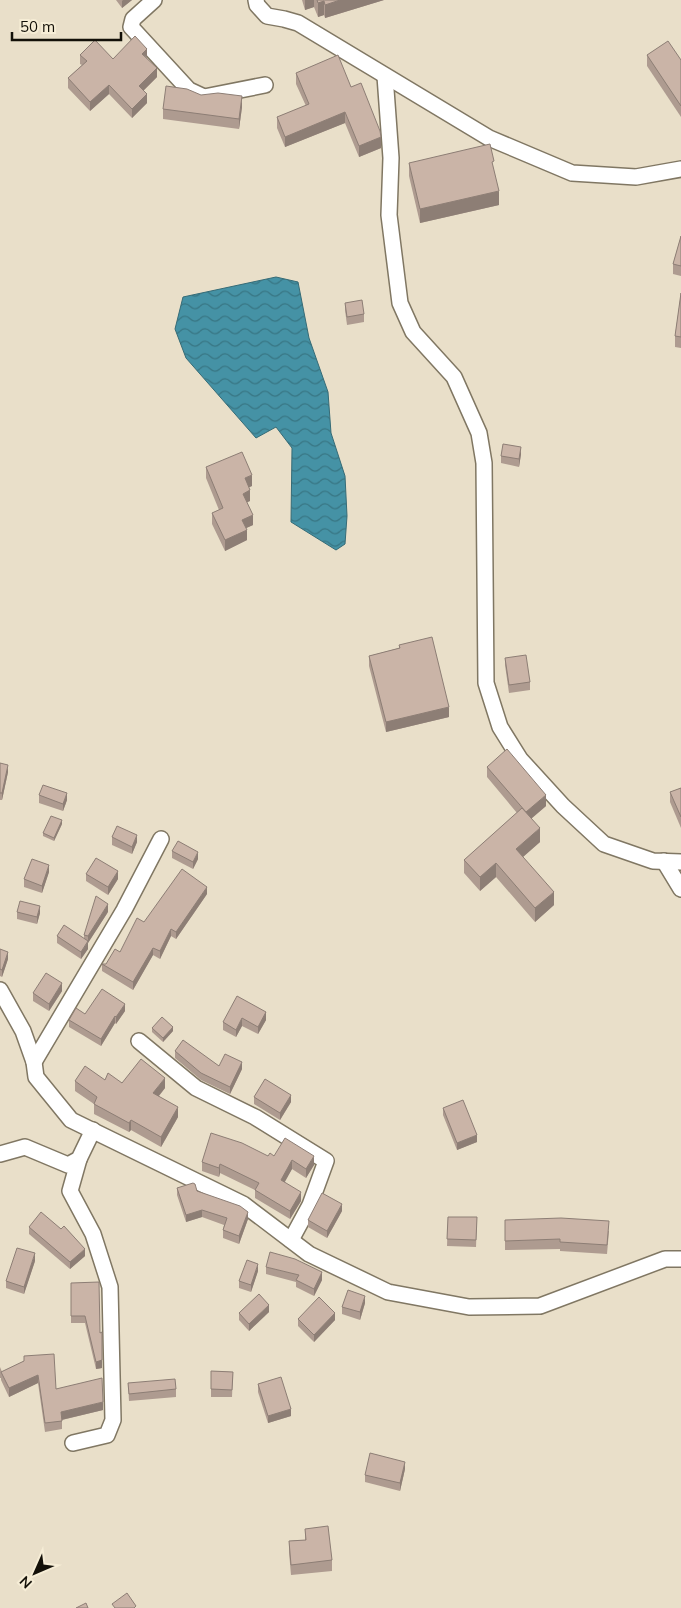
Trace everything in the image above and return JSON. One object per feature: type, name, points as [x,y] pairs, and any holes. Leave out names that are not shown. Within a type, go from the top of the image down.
[{"type":"street","points":[[154,0],[133,19],[131,27],[189,90],[204,96],[265,85]]},
{"type":"street","points":[[256,0],[257,5],[267,16],[298,23],[489,138],[572,172],[636,177],[681,169]]},
{"type":"street","points":[[385,76],[391,158],[389,215],[400,303],[413,332],[454,377],[479,433],[484,463],[486,683],[500,727],[520,759],[563,806],[604,844],[652,861],[681,862]]},
{"type":"street","points":[[34,1062],[124,910],[161,839]]},
{"type":"street","points":[[664,861],[681,889]]},
{"type":"street","points":[[0,990],[23,1031],[34,1062],[36,1077],[71,1120],[244,1204],[309,1254],[388,1292],[469,1307],[540,1306],[665,1259],[681,1259]]},
{"type":"street","points":[[139,1041],[196,1088],[255,1117],[326,1161],[310,1205],[291,1240]]},
{"type":"street","points":[[73,1443],[107,1435],[113,1420],[110,1286],[93,1234],[70,1191],[80,1159],[93,1130]]},
{"type":"street","points":[[0,1154],[25,1148],[68,1165],[80,1159]]},
{"type":"water","points":[[276,277],[298,282],[309,338],[328,392],[331,433],[345,476],[347,516],[345,544],[336,550],[291,522],[292,448],[276,427],[256,438],[186,358],[175,329],[183,297]]},
{"type":"building","points":[[317,0],[340,0],[325,5],[324,1],[318,3]]},
{"type":"building","points":[[135,36],[147,49],[142,54],[157,68],[139,86],[147,94],[132,109],[109,85],[90,102],[68,78],[87,61],[80,55],[95,40],[113,59]]},
{"type":"building","points":[[668,41],[681,60],[681,106],[647,55]]},
{"type":"building","points":[[338,55],[351,87],[361,83],[381,137],[359,146],[345,112],[285,137],[277,117],[309,104],[296,73]]},
{"type":"building","points":[[166,86],[187,89],[201,95],[218,93],[242,96],[239,119],[163,109]]},
{"type":"building","points":[[490,144],[499,191],[420,209],[409,163]]},
{"type":"building","points":[[681,236],[681,266],[673,264]]},
{"type":"building","points":[[681,293],[681,337],[675,336]]},
{"type":"building","points":[[362,300],[364,314],[347,317],[345,303]]},
{"type":"building","points":[[503,444],[521,447],[519,459],[501,456]]},
{"type":"building","points":[[242,452],[252,475],[245,478],[250,490],[243,494],[253,515],[242,520],[247,530],[225,540],[212,513],[223,508],[206,467]]},
{"type":"building","points":[[432,637],[449,707],[386,722],[369,656],[400,648],[399,645]]},
{"type":"building","points":[[526,655],[530,682],[509,685],[505,658]]},
{"type":"building","points":[[507,749],[546,795],[526,812],[487,767]]},
{"type":"building","points":[[0,763],[8,765],[2,793],[0,793]]},
{"type":"building","points":[[43,785],[67,793],[63,804],[39,795]]},
{"type":"building","points":[[681,788],[681,817],[670,792]]},
{"type":"building","points":[[522,808],[540,828],[516,849],[554,892],[535,908],[496,863],[480,877],[464,860]]},
{"type":"building","points":[[51,816],[62,820],[54,838],[43,833]]},
{"type":"building","points":[[117,826],[137,835],[132,847],[112,837]]},
{"type":"building","points":[[178,841],[198,852],[193,862],[172,851]]},
{"type":"building","points":[[96,858],[118,871],[108,887],[86,874]]},
{"type":"building","points":[[32,859],[49,865],[42,886],[24,879]]},
{"type":"building","points":[[182,869],[207,887],[176,932],[171,929],[160,951],[153,948],[133,982],[102,964],[106,964],[115,949],[120,952],[137,918],[144,922]]},
{"type":"building","points":[[96,896],[108,904],[88,936],[84,935]]},
{"type":"building","points":[[20,901],[40,906],[37,917],[17,912]]},
{"type":"building","points":[[64,925],[88,941],[81,952],[57,936]]},
{"type":"building","points":[[0,949],[8,952],[2,970],[0,969]]},
{"type":"building","points":[[46,973],[62,983],[49,1004],[33,993]]},
{"type":"building","points":[[102,989],[125,1004],[101,1039],[69,1020],[76,1008],[85,1014]]},
{"type":"building","points":[[237,996],[266,1012],[258,1027],[242,1018],[236,1030],[223,1022]]},
{"type":"building","points":[[162,1017],[173,1027],[163,1038],[152,1028]]},
{"type":"building","points":[[183,1040],[219,1066],[225,1054],[242,1062],[230,1087],[201,1073],[175,1051]]},
{"type":"building","points":[[141,1059],[165,1078],[153,1093],[178,1107],[161,1137],[131,1120],[129,1123],[94,1104],[97,1097],[75,1081],[85,1066],[105,1080],[108,1073],[122,1083]]},
{"type":"building","points":[[265,1079],[291,1095],[280,1113],[254,1097]]},
{"type":"building","points":[[463,1100],[477,1135],[457,1143],[443,1108]]},
{"type":"building","points":[[211,1133],[242,1143],[268,1156],[270,1153],[274,1156],[285,1138],[314,1156],[306,1169],[292,1160],[281,1180],[301,1192],[290,1211],[255,1190],[259,1183],[220,1164],[219,1168],[202,1162]]},
{"type":"building","points":[[193,1183],[197,1191],[240,1206],[248,1212],[239,1236],[223,1230],[227,1218],[202,1210],[186,1215],[177,1188]]},
{"type":"building","points":[[322,1193],[342,1204],[327,1231],[308,1220]]},
{"type":"building","points":[[41,1212],[61,1229],[64,1226],[85,1249],[70,1262],[29,1227]]},
{"type":"building","points":[[448,1217],[477,1217],[476,1240],[447,1239]]},
{"type":"building","points":[[561,1218],[609,1221],[607,1245],[560,1242],[560,1239],[505,1241],[505,1220]]},
{"type":"building","points":[[17,1248],[35,1253],[24,1287],[6,1281]]},
{"type":"building","points":[[270,1252],[295,1259],[322,1272],[314,1289],[296,1280],[299,1275],[266,1267]]},
{"type":"building","points":[[247,1260],[258,1264],[251,1285],[239,1281]]},
{"type":"building","points":[[99,1282],[102,1360],[96,1362],[85,1316],[71,1316],[71,1283]]},
{"type":"building","points":[[348,1290],[365,1296],[360,1312],[342,1307]]},
{"type":"building","points":[[259,1294],[269,1305],[249,1324],[239,1313]]},
{"type":"building","points":[[319,1297],[335,1313],[314,1335],[298,1319]]},
{"type":"building","points":[[54,1354],[56,1389],[102,1378],[103,1402],[61,1412],[62,1421],[45,1423],[38,1375],[9,1388],[1,1372],[24,1361],[24,1356]]},
{"type":"building","points":[[211,1371],[233,1372],[232,1390],[211,1389]]},
{"type":"building","points":[[281,1377],[291,1409],[268,1416],[258,1384]]},
{"type":"building","points":[[175,1379],[176,1389],[129,1394],[128,1383]]},
{"type":"building","points":[[370,1453],[405,1462],[400,1483],[365,1475]]},
{"type":"building","points":[[328,1526],[332,1560],[291,1565],[289,1541],[306,1540],[305,1529]]},
{"type":"building","points":[[127,1593],[136,1606],[134,1608],[115,1608],[112,1604]]},
{"type":"building","points":[[86,1603],[88,1608],[76,1608]]}]
